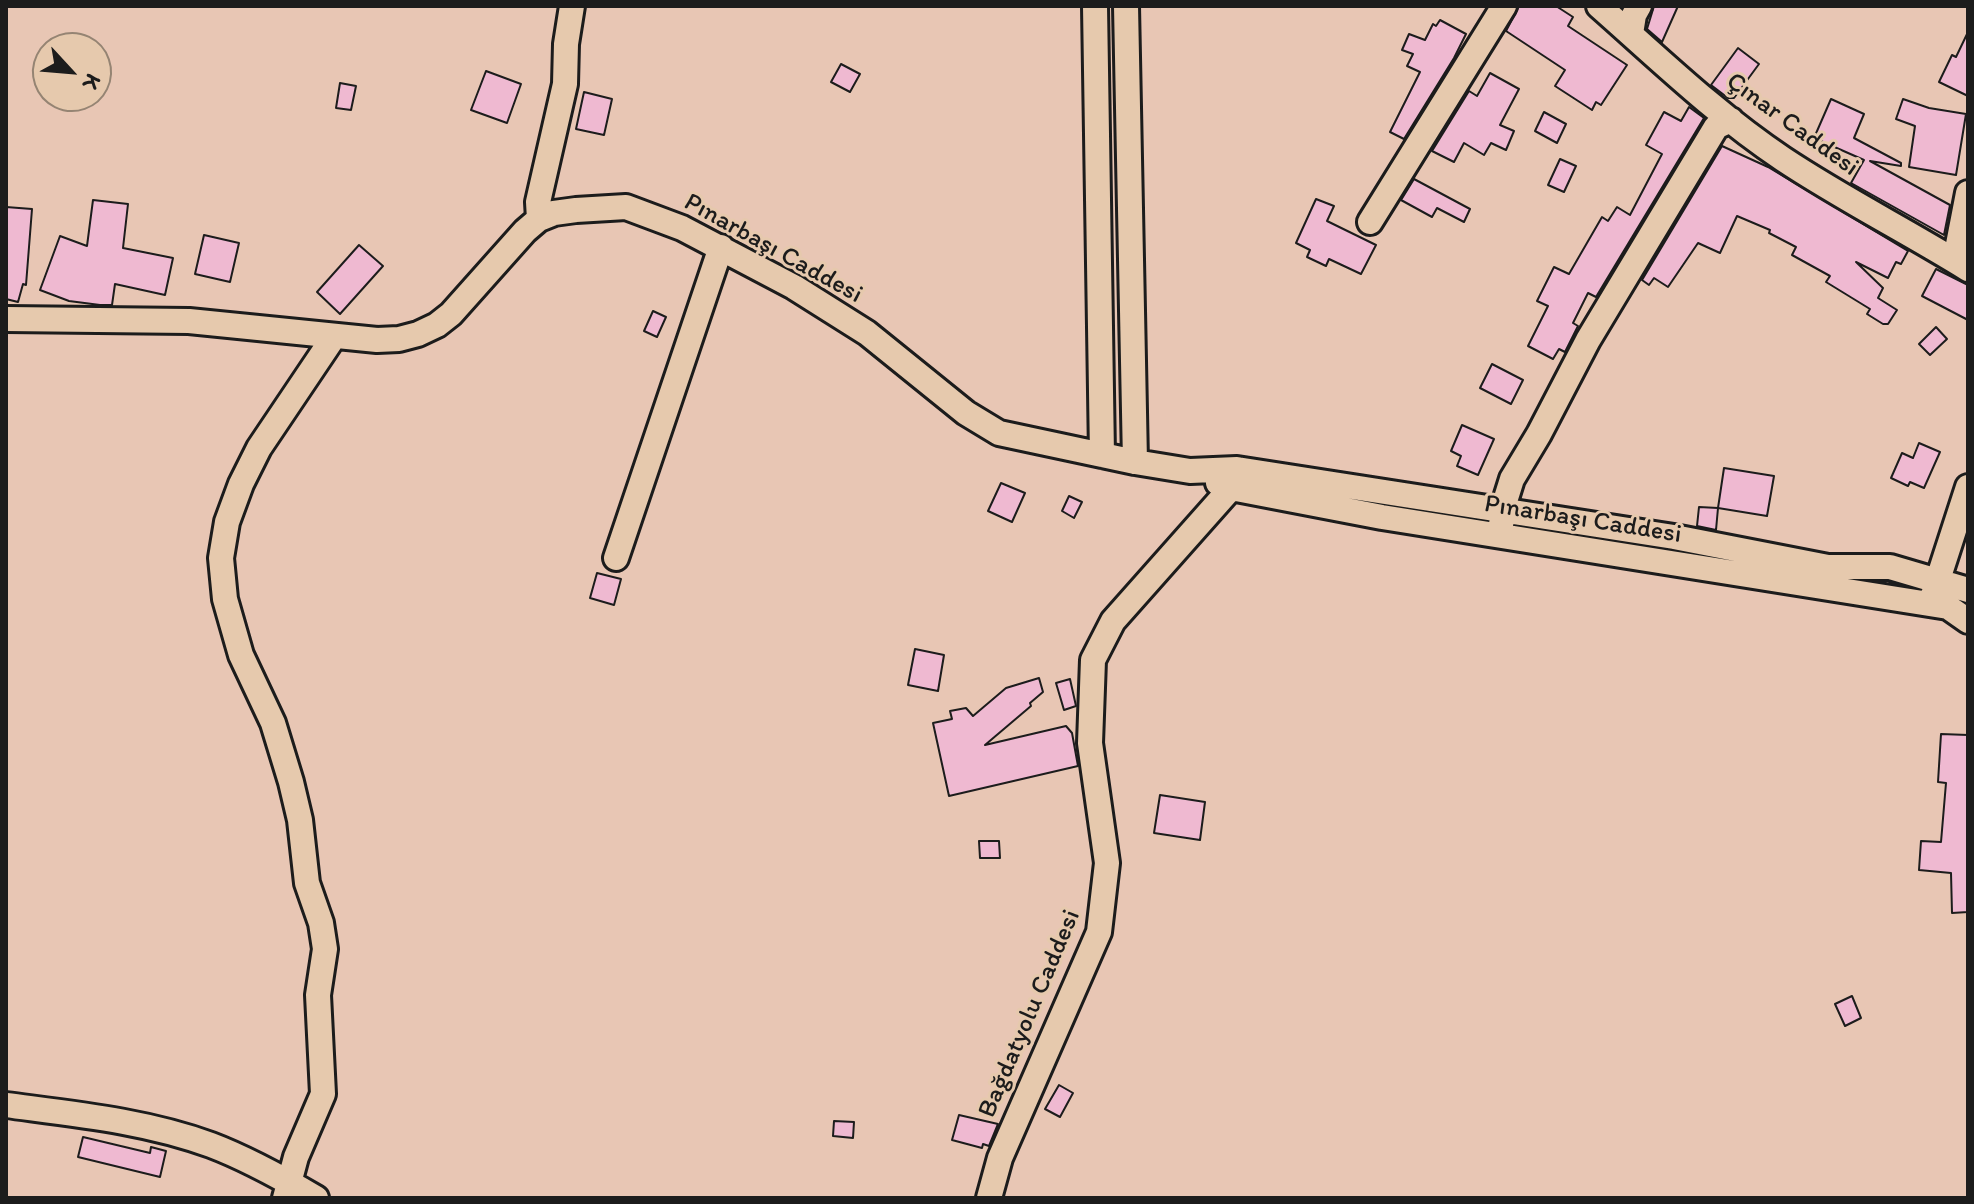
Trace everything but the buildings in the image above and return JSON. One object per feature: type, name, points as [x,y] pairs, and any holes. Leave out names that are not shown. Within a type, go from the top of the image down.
[{"type":"street","points":[[6,319],[189,321],[264,327],[333,338],[399,339],[437,325],[451,314],[539,219],[538,202],[565,84],[566,44],[572,6]]},
{"type":"street","points":[[1095,6],[1102,455]]},
{"type":"street","points":[[1126,6],[1135,462]]},
{"type":"street","points":[[1370,222],[1504,6]]},
{"type":"street","name":"Çınar Caddesi","points":[[1599,6],[1731,120],[1781,158],[1961,264]]},
{"type":"street","points":[[1631,34],[1639,6]]},
{"type":"street","points":[[1501,523],[1512,479],[1588,340],[1716,127],[1731,120]]},
{"type":"street","points":[[1961,264],[1968,193]]},
{"type":"street","name":"Pınarbaşı Caddesi","points":[[539,219],[554,213],[626,207],[682,228],[794,287],[867,333],[983,426],[999,433],[1135,462],[1501,523],[1948,607],[1968,621]]},
{"type":"street","points":[[616,558],[721,247]]},
{"type":"street","points":[[287,1190],[296,1157],[323,1094],[318,995],[325,949],[321,923],[307,883],[300,820],[291,782],[273,723],[241,655],[225,599],[221,558],[227,522],[259,448],[333,338]]},
{"type":"street","name":"Bağdatyolu Caddesi","points":[[989,1198],[1000,1158],[1099,932],[1107,863],[1090,743],[1093,660],[1113,621],[1234,479]]},
{"type":"street","points":[[1931,604],[1968,487]]},
{"type":"street","name":"Pınarbaşı Caddesi","points":[[1501,523],[1674,537],[1828,567],[1890,567],[1968,590]]},
{"type":"street","points":[[6,1105],[78,1114],[210,1145],[287,1190],[316,1198]]}]
